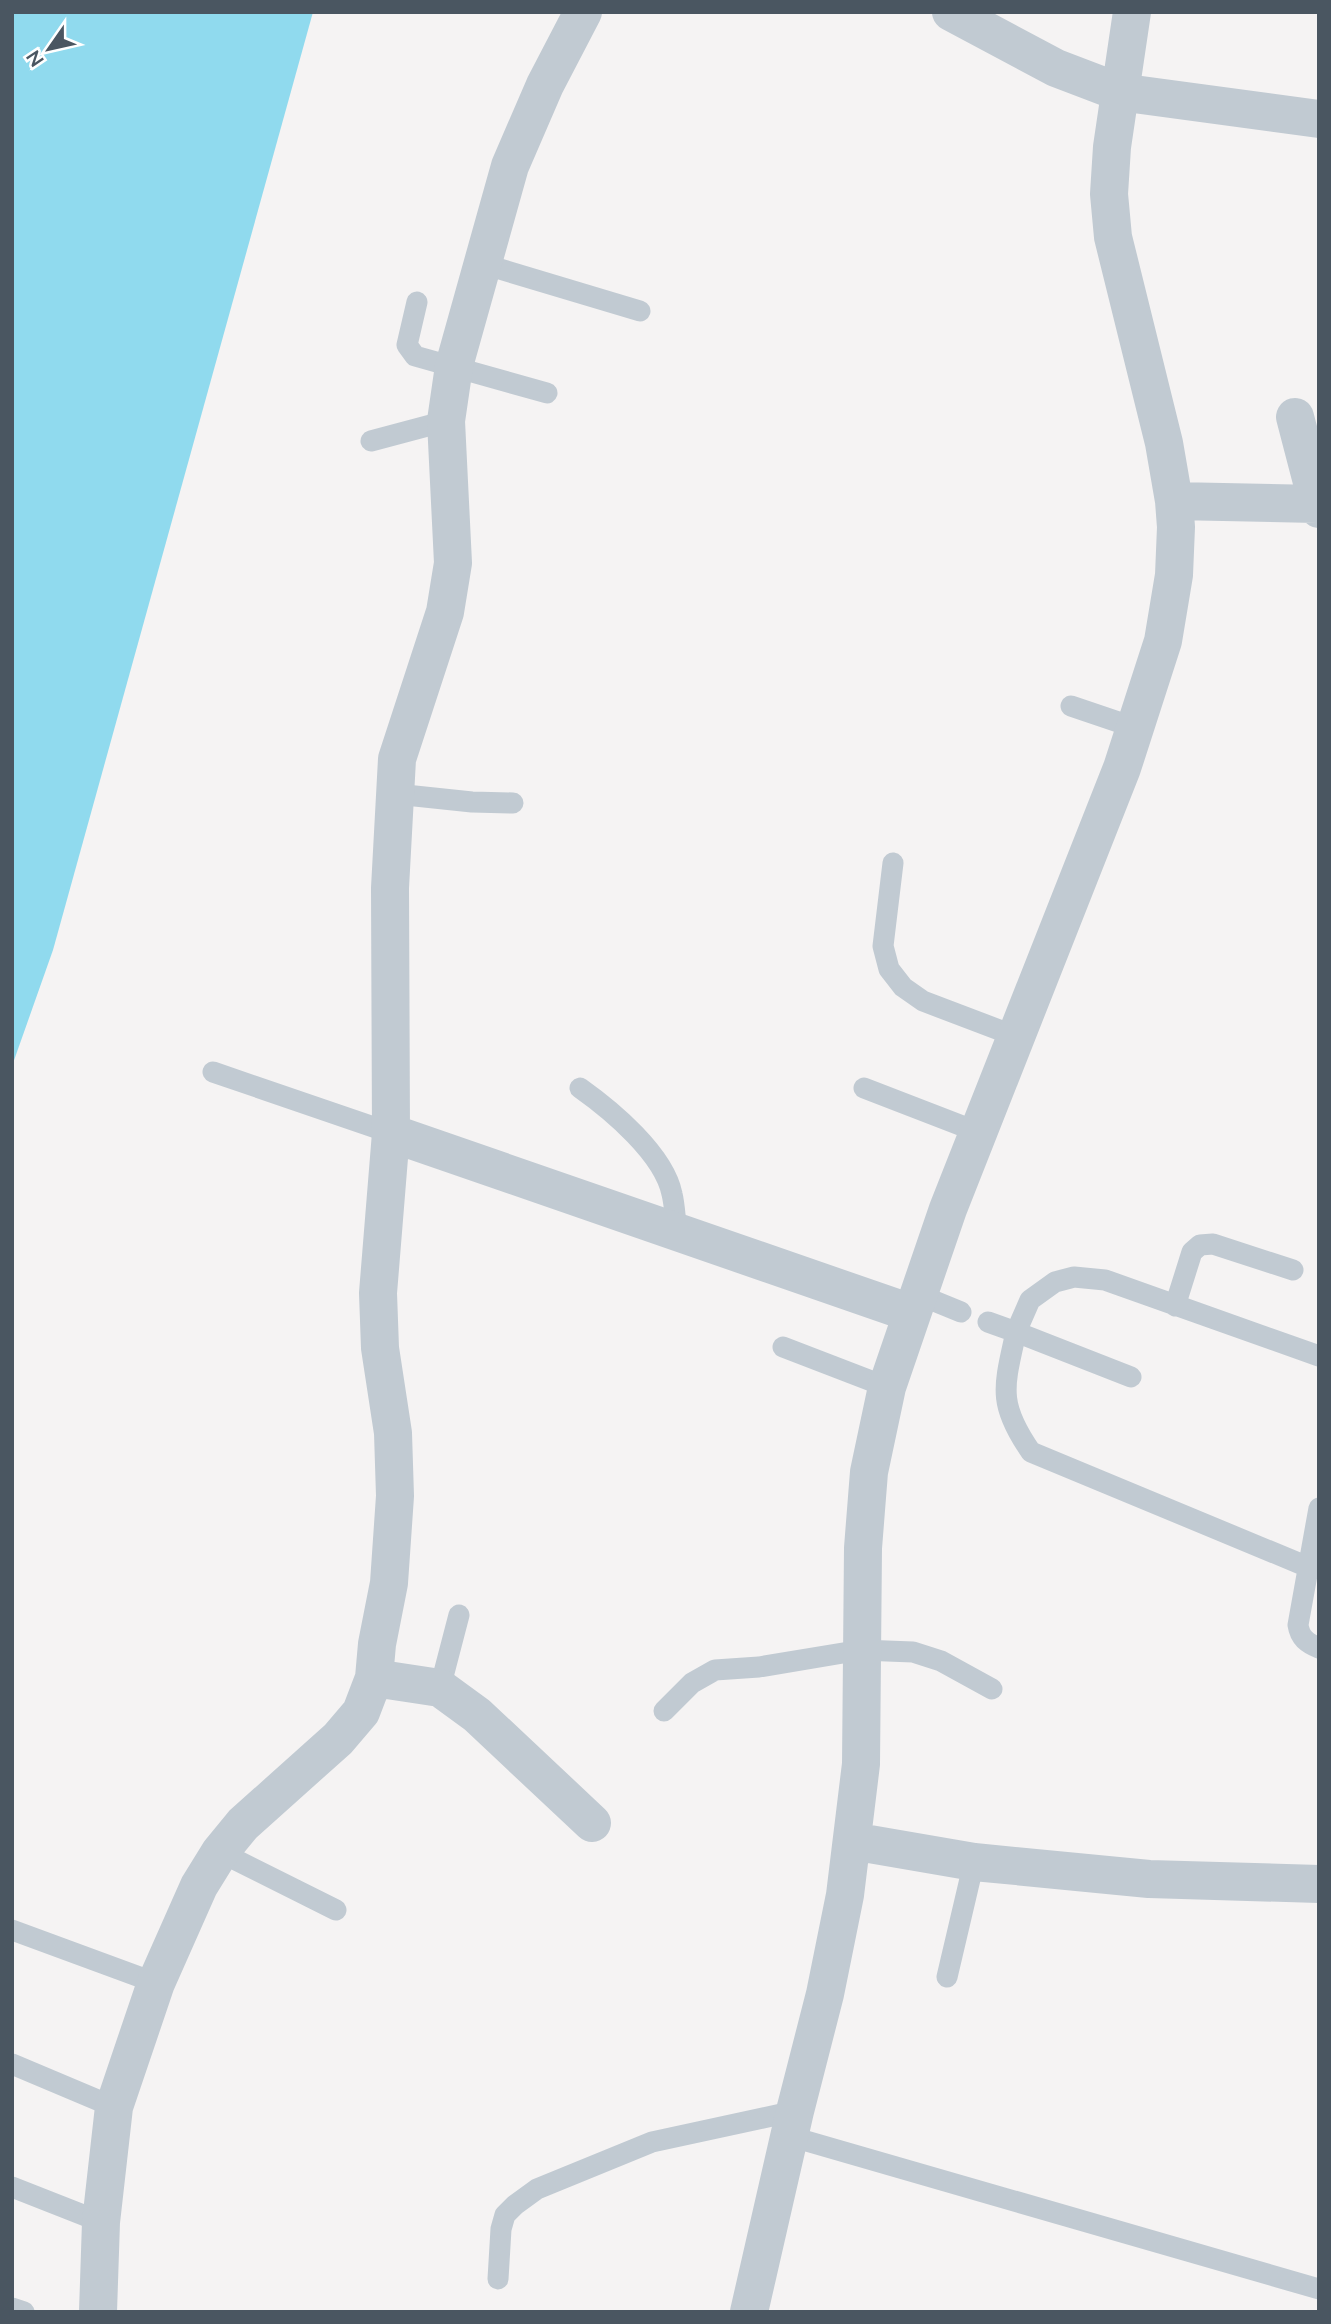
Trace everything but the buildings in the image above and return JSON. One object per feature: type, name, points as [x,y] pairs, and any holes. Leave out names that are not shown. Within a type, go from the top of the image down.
[{"type":"street","points":[[98,2312],[101,2222],[114,2107],[156,1983],[199,1886],[220,1852],[243,1824],[338,1739],[361,1712],[374,1678],[377,1644],[389,1583],[395,1496],[393,1433],[380,1348],[379,1293],[391,1133],[390,888],[397,759],[426,677],[445,612],[453,563],[446,421],[454,366],[510,166],[545,85],[583,12]]},
{"type":"street","points":[[951,12],[1056,68],[1119,92],[1319,119]]},
{"type":"street","points":[[749,2312],[825,1993],[845,1895],[861,1765],[863,1548],[869,1472],[887,1387],[914,1304],[978,1132],[1122,768],[1163,641],[1174,575],[1174,501],[1164,443],[1113,237],[1109,194],[1112,147],[1132,12]]},
{"type":"street","points":[[1174,501],[1318,506],[1295,417]]},
{"type":"street","points":[[391,1133],[677,1232],[914,1304]]},
{"type":"street","points":[[374,1678],[440,1688],[477,1715],[592,1823]]},
{"type":"street","points":[[852,1841],[974,1862],[1149,1879],[1319,1884]]},
{"type":"lane","points":[[483,264],[640,311]]},
{"type":"lane","points":[[417,302],[407,345],[415,356],[547,393]]},
{"type":"lane","points":[[371,441],[446,421]]},
{"type":"lane","points":[[1071,706],[1136,728]]},
{"type":"lane","points":[[396,794],[472,802],[513,803]]},
{"type":"lane","points":[[893,863],[883,946],[889,969],[903,987],[923,1001],[1015,1036]]},
{"type":"lane","points":[[213,1072],[391,1133]]},
{"type":"lane","points":[[580,1088],[611,1110],[645,1147],[664,1173],[672,1193],[677,1232]]},
{"type":"lane","points":[[864,1088],[978,1132]]},
{"type":"lane","points":[[1175,1306],[1192,1252],[1200,1245],[1213,1244],[1293,1270]]},
{"type":"lane","points":[[1308,1567],[1031,1452],[1013,1427],[1005,1384],[1016,1332],[1030,1300],[1055,1282],[1074,1277],[1105,1280],[1319,1356]]},
{"type":"lane","points":[[914,1304],[961,1312]]},
{"type":"lane","points":[[988,1322],[1131,1377]]},
{"type":"lane","points":[[783,1347],[887,1387]]},
{"type":"lane","points":[[1319,1507],[1298,1625],[1300,1634],[1308,1644],[1319,1648]]},
{"type":"lane","points":[[440,1688],[460,1615]]},
{"type":"lane","points":[[664,1712],[692,1683],[715,1670],[759,1667],[862,1650],[913,1652],[941,1661],[992,1689]]},
{"type":"lane","points":[[220,1852],[336,1910]]},
{"type":"lane","points":[[947,1977],[974,1862]]},
{"type":"lane","points":[[12,1930],[156,1983]]},
{"type":"lane","points":[[12,2064],[114,2107]]},
{"type":"lane","points":[[498,2279],[501,2229],[505,2215],[537,2189],[652,2142],[792,2124],[1319,2289]]},
{"type":"lane","points":[[12,2187],[101,2222]]},
{"type":"lane","points":[[12,2308],[24,2312]]},
{"type":"water","points":[[12,12],[313,12],[53,950],[12,1066]]}]
